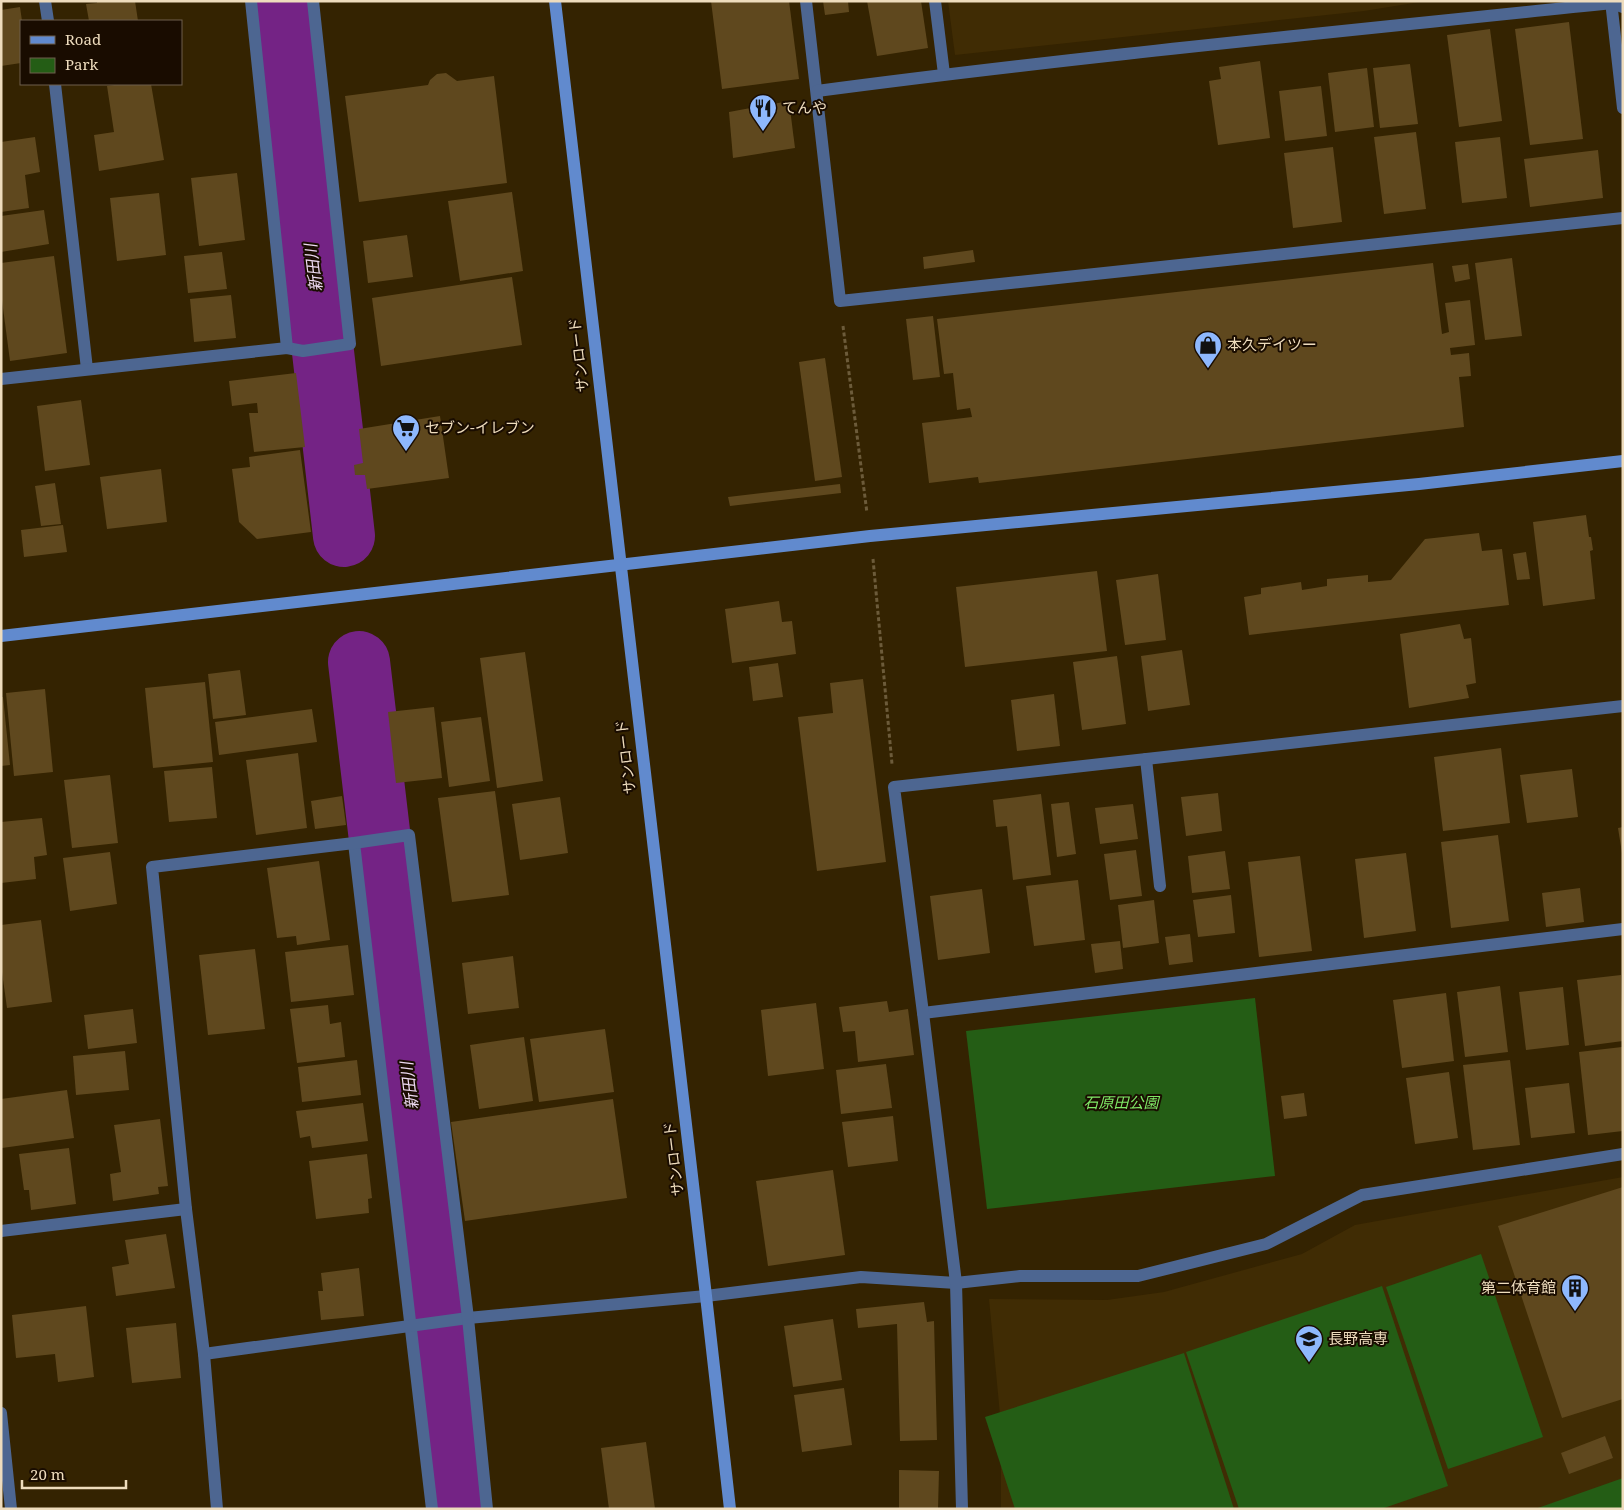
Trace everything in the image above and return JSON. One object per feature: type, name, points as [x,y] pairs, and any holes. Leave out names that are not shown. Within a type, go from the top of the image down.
[{"type":"street","points":[[45,1],[48,20]]},
{"type":"street","points":[[251,1],[286,348]]},
{"type":"street","points":[[1,379],[286,348],[303,351],[350,344],[313,1]]},
{"type":"street","name":"サンロード","points":[[555,1],[730,1509]]},
{"type":"street","points":[[806,1],[840,301],[1623,218]]},
{"type":"street","points":[[935,1],[944,74]]},
{"type":"street","points":[[817,91],[944,74],[1615,4],[1623,108]]},
{"type":"street","points":[[55,85],[87,370]]},
{"type":"street","points":[[1,636],[870,536],[1419,484],[1623,461]]},
{"type":"street","points":[[962,1509],[956,1283],[924,1013],[894,787],[1623,706]]},
{"type":"street","points":[[1146,759],[1160,886]]},
{"type":"street","points":[[217,1509],[204,1354],[186,1209],[152,867],[409,835],[468,1318],[487,1509]]},
{"type":"street","points":[[354,843],[432,1509]]},
{"type":"street","points":[[924,1013],[1623,929]]},
{"type":"street","points":[[204,1354],[468,1318],[706,1296],[861,1277],[956,1283],[1020,1276],[1138,1276],[1266,1244],[1362,1194],[1623,1154]]},
{"type":"street","points":[[1,1231],[186,1209]]},
{"type":"street","points":[[1,1413],[11,1509]]},
{"type":"shaded area","points":[[948,1],[1426,1],[1364,11],[955,55]]},
{"type":"shaded area","name":"長野高専","points":[[1623,1177],[1623,1509],[1001,1509],[1001,1425],[989,1299],[1107,1300],[1164,1292],[1302,1254],[1355,1225]]},
{"type":"green space","name":"石原田公園","points":[[1255,998],[1275,1176],[987,1209],[966,1031]]},
{"type":"green space","points":[[1481,1254],[1543,1437],[1448,1469],[1386,1287]]},
{"type":"green space","points":[[1382,1286],[1448,1486],[1381,1509],[1239,1509],[1186,1352]]},
{"type":"green space","points":[[1184,1353],[1234,1509],[1015,1509],[985,1417]]},
{"type":"green space","points":[[1623,1478],[1623,1509],[1535,1509]]},
{"type":"building","points":[[97,1],[135,1],[138,20],[89,20],[86,4],[97,3]]},
{"type":"building","points":[[711,1],[789,1],[799,79],[722,89]]},
{"type":"building","points":[[823,1],[848,1],[849,12],[825,15]]},
{"type":"building","points":[[867,1],[921,1],[928,48],[877,56]]},
{"type":"building","points":[[20,7],[22,20],[20,20],[20,63],[1,66],[1,10]]},
{"type":"building","points":[[1569,22],[1583,139],[1530,145],[1515,29]]},
{"type":"building","points":[[1490,29],[1502,121],[1459,127],[1447,35]]},
{"type":"building","points":[[1260,61],[1270,138],[1218,145],[1209,81],[1221,79],[1219,67]]},
{"type":"building","points":[[1410,64],[1418,124],[1380,128],[1373,68]]},
{"type":"building","points":[[1367,68],[1374,127],[1335,132],[1328,73]]},
{"type":"building","points":[[446,73],[457,81],[494,76],[507,183],[359,202],[345,96],[428,85],[430,80],[437,74]]},
{"type":"building","points":[[151,85],[164,160],[99,171],[94,135],[114,132],[107,86]]},
{"type":"building","points":[[1321,86],[1327,136],[1285,141],[1279,91]]},
{"type":"building","points":[[789,101],[795,148],[733,158],[729,112]]},
{"type":"building","points":[[1416,132],[1426,209],[1384,214],[1374,137]]},
{"type":"building","points":[[35,137],[40,172],[25,175],[29,208],[1,212],[1,142]]},
{"type":"building","points":[[1500,137],[1507,198],[1462,203],[1455,142]]},
{"type":"building","points":[[1333,147],[1342,222],[1293,228],[1284,153]]},
{"type":"building","points":[[1598,150],[1603,198],[1530,207],[1524,159]]},
{"type":"building","points":[[237,173],[245,240],[199,246],[191,178]]},
{"type":"building","points":[[512,192],[523,271],[460,281],[448,201]]},
{"type":"building","points":[[159,193],[166,255],[117,261],[110,198]]},
{"type":"building","points":[[44,210],[49,244],[1,252],[1,216]]},
{"type":"building","points":[[407,235],[413,277],[368,283],[363,241]]},
{"type":"building","points":[[973,250],[975,262],[924,269],[923,257]]},
{"type":"building","points":[[222,252],[227,289],[188,293],[184,256]]},
{"type":"building","points":[[54,256],[67,353],[10,361],[1,293],[1,263]]},
{"type":"building","points":[[1512,258],[1522,336],[1485,340],[1475,263]]},
{"type":"building","points":[[1433,263],[1442,334],[1449,332],[1445,303],[1470,300],[1475,345],[1450,348],[1451,355],[1469,353],[1471,376],[1459,377],[1464,427],[979,483],[978,477],[929,483],[922,423],[972,417],[970,408],[957,410],[953,373],[944,374],[937,319]]},
{"type":"building","points":[[1468,264],[1470,279],[1455,282],[1452,266]]},
{"type":"building","points":[[512,277],[522,345],[381,366],[372,298]]},
{"type":"building","points":[[231,295],[236,338],[194,342],[190,299]]},
{"type":"building","points":[[933,316],[940,377],[913,380],[906,319]]},
{"type":"building","points":[[825,358],[842,477],[815,481],[799,362]]},
{"type":"building","points":[[296,373],[305,447],[254,452],[249,413],[258,413],[257,403],[232,406],[229,381]]},
{"type":"building","points":[[81,400],[90,465],[45,471],[37,406]]},
{"type":"building","points":[[440,416],[449,478],[367,489],[365,475],[355,475],[354,465],[363,463],[359,429]]},
{"type":"building","points":[[300,450],[311,532],[257,539],[239,522],[232,469],[250,467],[249,457]]},
{"type":"building","points":[[161,469],[167,522],[107,529],[100,477]]},
{"type":"building","points":[[55,483],[61,524],[41,526],[35,486]]},
{"type":"building","points":[[840,484],[841,493],[730,506],[728,497]]},
{"type":"building","points":[[1586,515],[1593,550],[1590,551],[1595,599],[1543,606],[1533,522]]},
{"type":"building","points":[[63,525],[67,552],[24,557],[21,530]]},
{"type":"building","points":[[1479,533],[1482,551],[1502,549],[1509,605],[1249,635],[1244,597],[1261,594],[1261,588],[1301,582],[1302,590],[1327,586],[1327,579],[1368,575],[1368,582],[1391,580],[1425,539]]},
{"type":"building","points":[[1526,552],[1530,579],[1517,580],[1513,554]]},
{"type":"building","points":[[1097,571],[1107,651],[965,667],[956,587]]},
{"type":"building","points":[[1158,574],[1166,640],[1125,645],[1116,580]]},
{"type":"building","points":[[779,601],[782,622],[792,621],[796,654],[732,663],[725,609]]},
{"type":"building","points":[[1460,624],[1464,639],[1471,638],[1476,683],[1466,685],[1469,698],[1409,708],[1400,634]]},
{"type":"building","points":[[1182,650],[1190,705],[1148,711],[1141,656]]},
{"type":"building","points":[[525,652],[543,781],[497,788],[480,658]]},
{"type":"building","points":[[1117,656],[1126,724],[1082,730],[1073,662]]},
{"type":"building","points":[[778,663],[783,697],[753,701],[749,667]]},
{"type":"building","points":[[240,670],[246,715],[213,719],[208,674]]},
{"type":"building","points":[[863,679],[886,862],[817,871],[798,717],[833,713],[830,683]]},
{"type":"building","points":[[205,682],[213,762],[153,768],[145,688]]},
{"type":"building","points":[[45,689],[53,772],[14,776],[6,693]]},
{"type":"building","points":[[1054,694],[1060,746],[1017,751],[1011,700]]},
{"type":"building","points":[[1,697],[3,697],[10,765],[1,766]]},
{"type":"building","points":[[434,707],[442,778],[396,783],[388,712]]},
{"type":"building","points":[[312,709],[317,742],[219,755],[215,722]]},
{"type":"building","points":[[481,717],[490,781],[449,787],[441,722]]},
{"type":"building","points":[[1501,748],[1510,823],[1443,831],[1434,757]]},
{"type":"building","points":[[298,753],[307,828],[256,835],[246,760]]},
{"type":"building","points":[[212,767],[217,818],[169,822],[164,771]]},
{"type":"building","points":[[1572,769],[1578,817],[1527,823],[1520,775]]},
{"type":"building","points":[[110,775],[118,843],[72,848],[64,780]]},
{"type":"building","points":[[495,791],[509,895],[452,902],[438,798]]},
{"type":"building","points":[[1218,793],[1222,831],[1186,836],[1181,797]]},
{"type":"building","points":[[1041,794],[1051,875],[1013,880],[1007,826],[996,827],[993,800]]},
{"type":"building","points":[[342,796],[346,825],[315,829],[311,801]]},
{"type":"building","points":[[560,797],[568,853],[520,860],[512,804]]},
{"type":"building","points":[[1069,802],[1076,854],[1057,857],[1051,804]]},
{"type":"building","points":[[1133,804],[1138,839],[1100,844],[1095,808]]},
{"type":"building","points":[[42,818],[47,855],[34,857],[36,879],[1,883],[1,822]]},
{"type":"building","points":[[1623,827],[1623,853],[1622,853],[1618,828]]},
{"type":"building","points":[[1498,835],[1509,921],[1451,928],[1441,842]]},
{"type":"building","points":[[1136,850],[1142,896],[1110,900],[1104,854]]},
{"type":"building","points":[[1225,851],[1230,889],[1192,893],[1188,856]]},
{"type":"building","points":[[110,852],[117,904],[70,911],[63,858]]},
{"type":"building","points":[[1406,853],[1416,931],[1364,938],[1355,859]]},
{"type":"building","points":[[1300,856],[1312,951],[1259,957],[1248,862]]},
{"type":"building","points":[[319,861],[330,940],[297,945],[296,936],[277,938],[267,868]]},
{"type":"building","points":[[1078,880],[1085,940],[1034,946],[1026,886]]},
{"type":"building","points":[[1580,888],[1584,922],[1546,927],[1542,893]]},
{"type":"building","points":[[982,889],[990,953],[938,960],[930,896]]},
{"type":"building","points":[[1231,895],[1235,933],[1198,937],[1193,900]]},
{"type":"building","points":[[1154,900],[1159,943],[1123,948],[1118,905]]},
{"type":"building","points":[[41,920],[52,1002],[7,1008],[1,965],[1,925]]},
{"type":"building","points":[[1190,934],[1193,962],[1169,965],[1165,937]]},
{"type":"building","points":[[1120,941],[1123,969],[1095,973],[1091,944]]},
{"type":"building","points":[[348,945],[354,995],[291,1002],[285,952]]},
{"type":"building","points":[[255,949],[265,1029],[208,1035],[199,955]]},
{"type":"building","points":[[513,956],[519,1008],[468,1014],[462,963]]},
{"type":"building","points":[[1621,975],[1623,1041],[1585,1046],[1577,980]]},
{"type":"building","points":[[1500,986],[1508,1052],[1465,1057],[1457,992]]},
{"type":"building","points":[[1563,987],[1569,1045],[1526,1050],[1519,992]]},
{"type":"building","points":[[1446,993],[1454,1061],[1402,1068],[1393,1000]]},
{"type":"building","points":[[887,1001],[889,1012],[908,1009],[914,1055],[858,1062],[855,1031],[843,1032],[839,1007]]},
{"type":"building","points":[[816,1003],[824,1069],[768,1076],[761,1010]]},
{"type":"building","points":[[328,1005],[330,1024],[341,1022],[345,1057],[297,1063],[290,1009]]},
{"type":"building","points":[[133,1009],[137,1043],[88,1049],[84,1015]]},
{"type":"building","points":[[605,1029],[614,1092],[539,1102],[530,1039]]},
{"type":"building","points":[[524,1037],[533,1101],[479,1109],[470,1045]]},
{"type":"building","points":[[1622,1047],[1623,1131],[1588,1135],[1579,1052]]},
{"type":"building","points":[[125,1051],[129,1090],[76,1095],[73,1056]]},
{"type":"building","points":[[357,1060],[361,1095],[302,1102],[298,1067]]},
{"type":"building","points":[[1510,1060],[1520,1145],[1473,1150],[1463,1065]]},
{"type":"building","points":[[886,1064],[892,1108],[841,1114],[836,1070]]},
{"type":"building","points":[[1449,1072],[1458,1138],[1415,1144],[1406,1078]]},
{"type":"building","points":[[1569,1083],[1575,1133],[1531,1138],[1525,1088]]},
{"type":"building","points":[[67,1090],[74,1138],[2,1148],[1,1099]]},
{"type":"building","points":[[1304,1093],[1307,1116],[1284,1119],[1281,1096]]},
{"type":"building","points":[[613,1099],[627,1198],[465,1221],[451,1122]]},
{"type":"building","points":[[363,1103],[368,1141],[312,1148],[310,1136],[300,1138],[296,1111]]},
{"type":"building","points":[[893,1116],[898,1161],[848,1167],[842,1122]]},
{"type":"building","points":[[160,1119],[168,1186],[158,1187],[159,1194],[113,1201],[110,1174],[121,1172],[114,1125]]},
{"type":"building","points":[[69,1148],[76,1204],[31,1210],[29,1190],[24,1190],[19,1154]]},
{"type":"building","points":[[367,1154],[372,1198],[368,1199],[369,1213],[316,1219],[309,1161]]},
{"type":"building","points":[[833,1170],[845,1255],[768,1266],[756,1181]]},
{"type":"building","name":"第二体育館","points":[[1623,1187],[1623,1399],[1562,1418],[1498,1226]]},
{"type":"building","points":[[166,1234],[175,1288],[116,1296],[112,1267],[129,1264],[125,1240]]},
{"type":"building","points":[[359,1268],[364,1316],[321,1320],[318,1291],[323,1291],[321,1273]]},
{"type":"building","points":[[924,1302],[927,1322],[934,1321],[937,1440],[900,1441],[897,1324],[858,1328],[856,1309]]},
{"type":"building","points":[[86,1306],[94,1377],[58,1382],[55,1354],[16,1358],[12,1315]]},
{"type":"building","points":[[833,1319],[842,1380],[793,1387],[784,1326]]},
{"type":"building","points":[[176,1323],[181,1378],[132,1383],[126,1328]]},
{"type":"building","points":[[844,1388],[852,1445],[802,1452],[794,1395]]},
{"type":"building","points":[[1605,1436],[1613,1458],[1569,1474],[1561,1453]]},
{"type":"building","points":[[646,1442],[655,1509],[609,1509],[601,1448]]},
{"type":"building","points":[[899,1470],[939,1471],[938,1509],[899,1509]]},
{"type":"waterway","name":"新田川","points":[[283,1],[344,536]]},
{"type":"waterway","name":"新田川","points":[[359,662],[459,1509]]},
{"type":"place","name":"てんや","points":[[763,132]]},
{"type":"place","name":"本久デイツー","points":[[1208,369]]},
{"type":"place","name":"セブン-イレブン","points":[[406,452]]},
{"type":"place","name":"第二体育館","points":[[1575,1312]]},
{"type":"place","name":"長野高専","points":[[1309,1363]]}]
